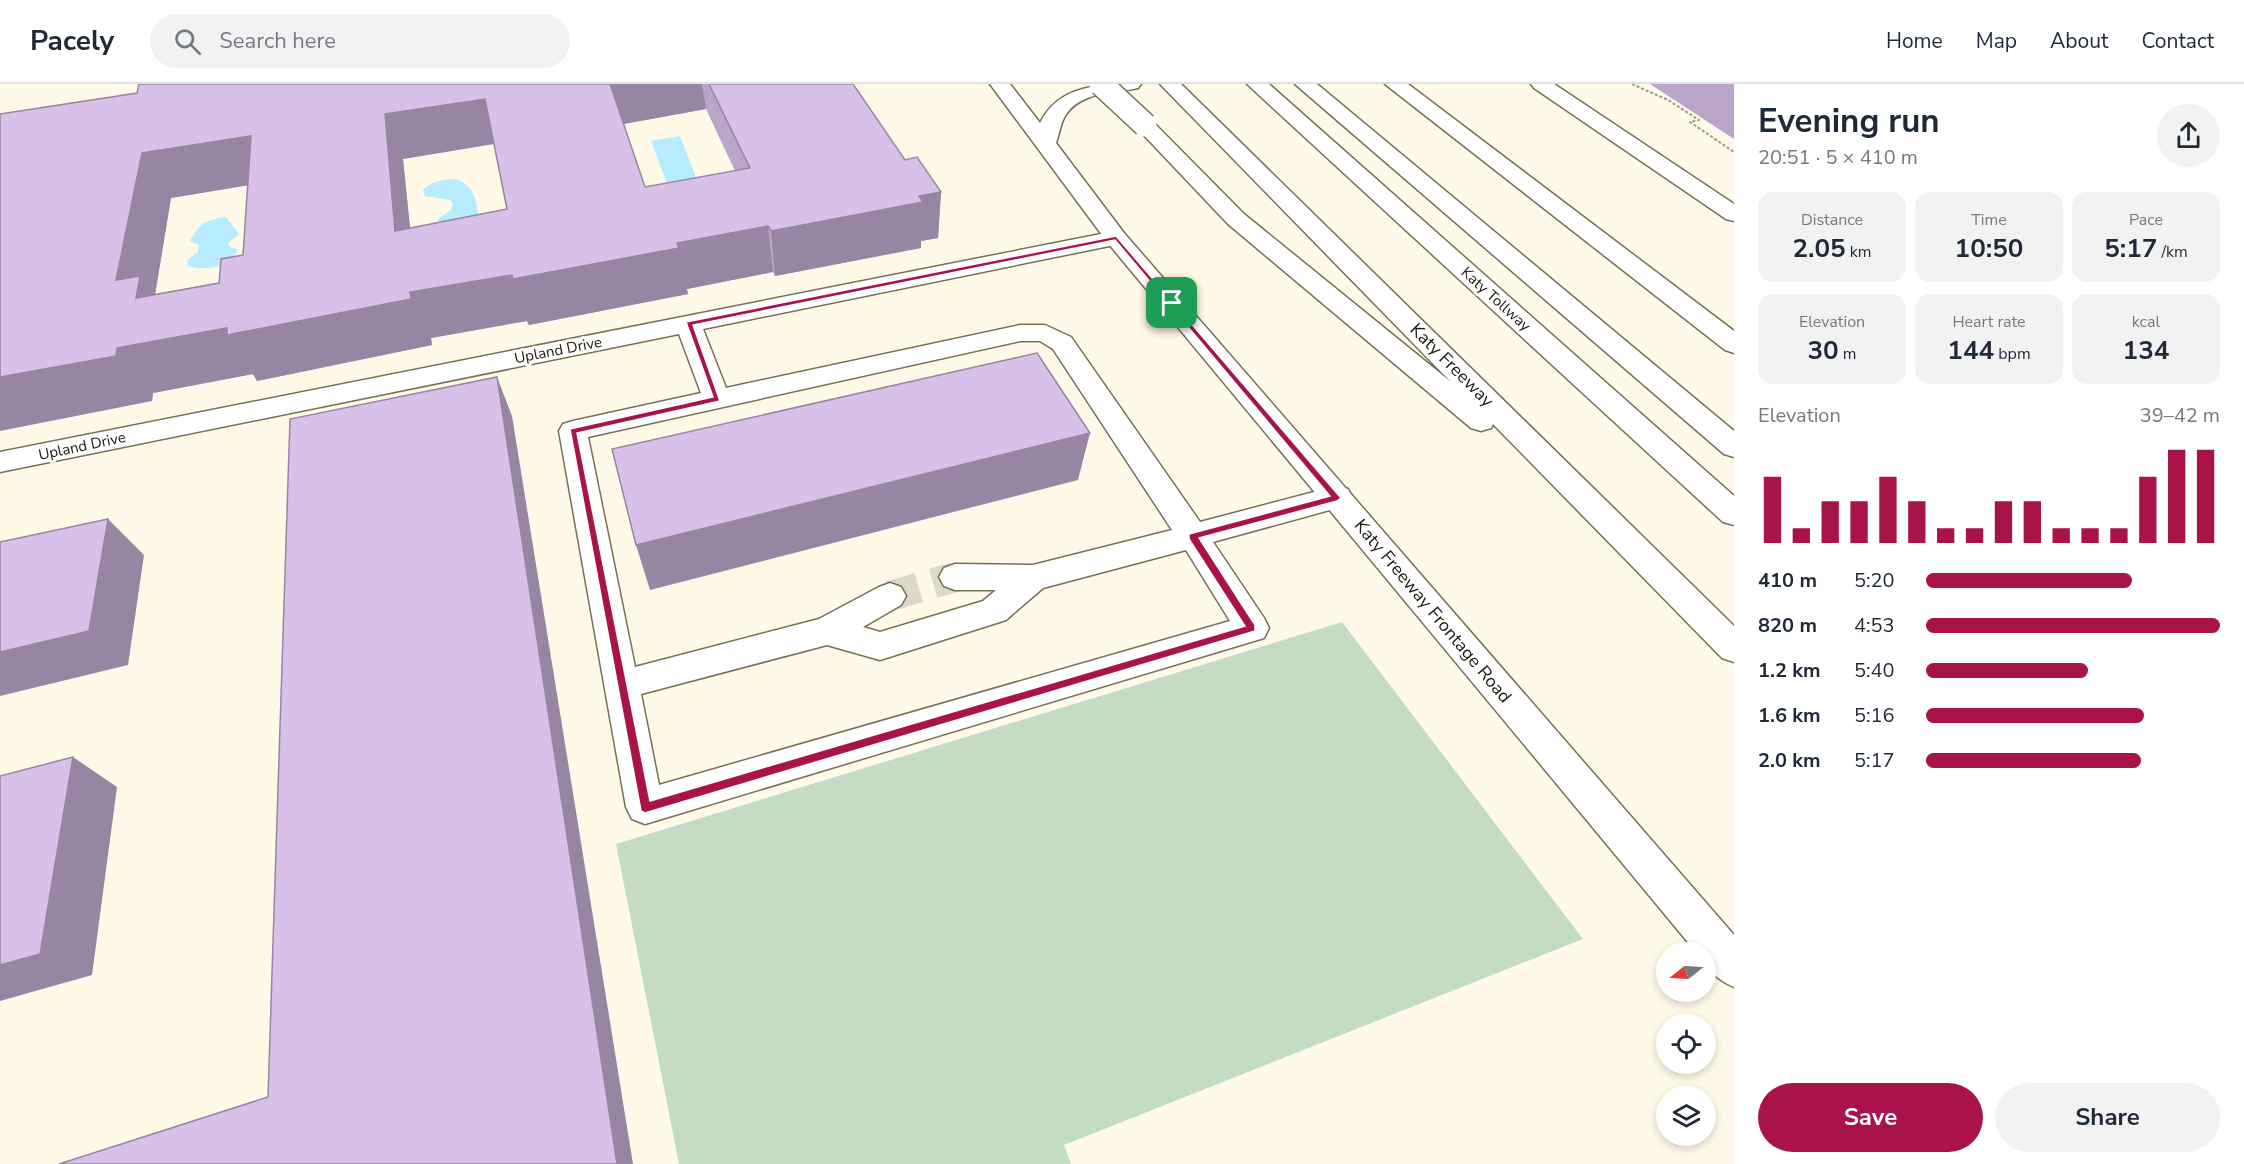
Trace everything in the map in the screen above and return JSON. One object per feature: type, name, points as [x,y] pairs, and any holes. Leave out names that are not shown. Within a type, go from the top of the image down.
[{"type":"main road","name":"Katy Freeway Frontage Road","points":[[1000,84],[1046,142],[1116,238],[1734,966]]},
{"type":"main road","points":[[1101,84],[1145,125],[1236,219],[1636,548]]},
{"type":"main road","points":[[1046,142],[1054,115],[1068,99],[1094,90],[1131,84]]},
{"type":"main road","name":"Katy Freeway","points":[[1170,84],[1734,648]]},
{"type":"main road","name":"Katy Tollway","points":[[1257,84],[1734,514]]},
{"type":"main road","points":[[1395,84],[1734,344]]},
{"type":"main road","points":[[1541,84],[1734,214]]},
{"type":"main road","points":[[1312,90],[1734,447]]},
{"type":"main road","name":"Upland Drive","points":[[0,462],[1116,238]]},
{"type":"main road","points":[[688,323],[717,399]]},
{"type":"main road","points":[[1020,333],[1045,333],[1062,344],[1193,536],[1252,628],[645,807],[573,431],[1020,333]]},
{"type":"main road","points":[[955,577],[1033,578],[1337,498]]},
{"type":"main road","points":[[826,631],[880,645],[994,611],[1033,578]]},
{"type":"main road","points":[[621,685],[826,631],[890,596]]},
{"type":"path","points":[[1632,84],[1668,99],[1699,120],[1690,122],[1734,152]]},
{"type":"green space","points":[[1342,622],[1583,939],[1064,1145],[1071,1164],[679,1164],[616,844]]},
{"type":"water","points":[[680,136],[703,195],[673,200],[651,141]]},
{"type":"water","points":[[456,179],[472,191],[479,221],[437,227],[438,219],[451,210],[453,205],[450,200],[425,196],[423,190],[434,182]]},
{"type":"water","points":[[226,217],[239,234],[228,243],[229,247],[238,249],[234,256],[216,267],[188,266],[187,260],[198,252],[199,245],[190,241],[197,230],[208,221]]},
{"type":"building","points":[[139,84],[610,84],[645,187],[750,168],[709,84],[853,84],[905,160],[917,157],[941,192],[919,196],[923,202],[771,231],[768,226],[677,243],[679,248],[513,279],[512,275],[410,292],[411,299],[227,335],[227,328],[117,348],[116,356],[0,377],[0,114],[137,93]],"holes":[[[485,99],[507,209],[395,231],[385,114]],[[251,136],[243,255],[221,259],[219,283],[136,298],[140,276],[116,280],[142,153]]]},
{"type":"building","points":[[1037,353],[1090,433],[636,545],[612,449]]},
{"type":"building","points":[[497,377],[617,1164],[59,1164],[268,1097],[290,419]]},
{"type":"building","points":[[108,519],[89,631],[0,652],[0,542]]},
{"type":"building","points":[[73,757],[40,954],[0,965],[0,776]]},
{"type":"tunnel","points":[[890,596],[955,577]]},
{"type":"route","points":[[1116,238],[1172,303],[1337,498],[1193,536],[1252,628],[645,807],[573,431],[717,399],[688,323],[1116,238]]}]
